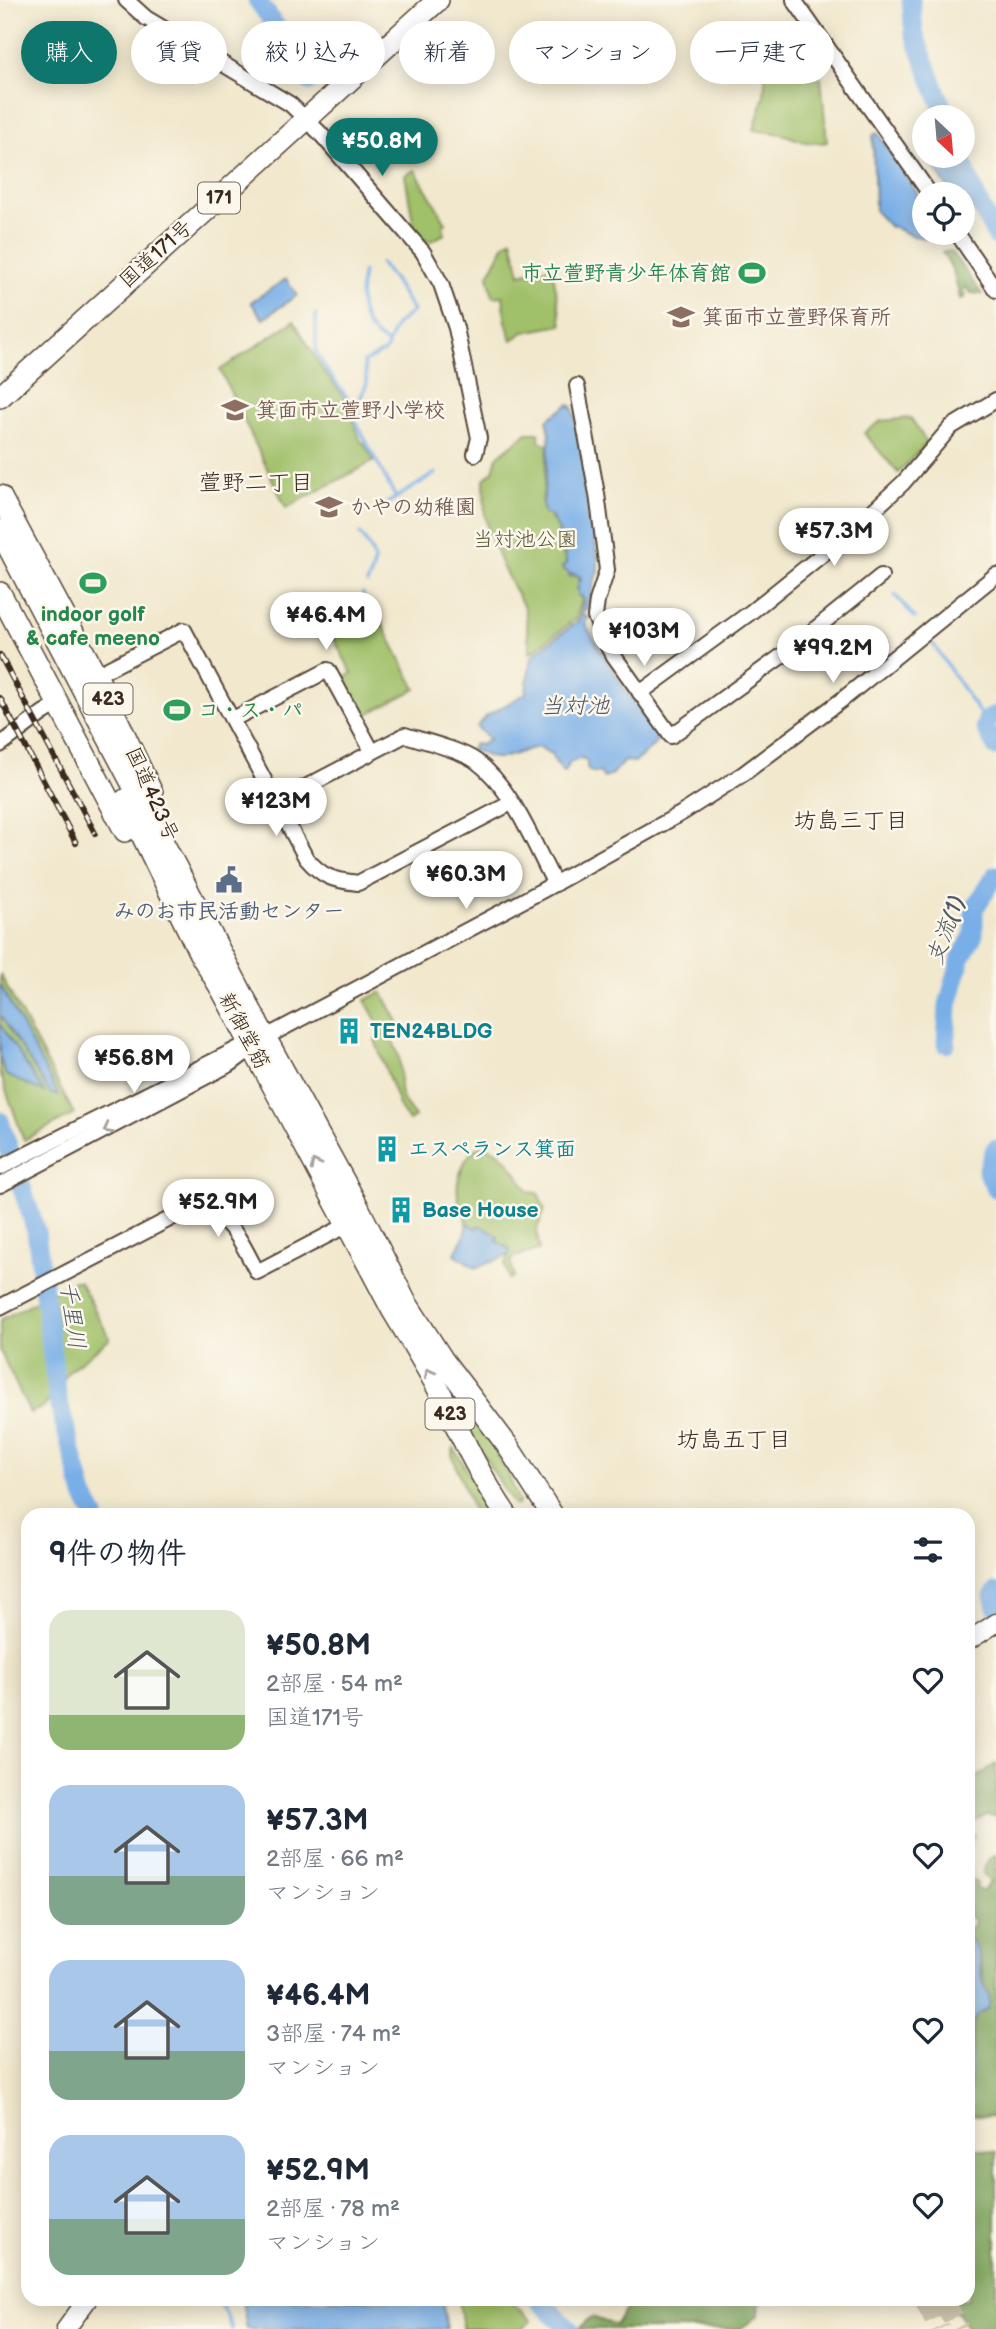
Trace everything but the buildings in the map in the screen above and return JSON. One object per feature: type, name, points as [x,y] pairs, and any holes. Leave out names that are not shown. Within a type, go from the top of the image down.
[{"type":"highway","name":"国道171号","points":[[0,397],[438,0]]},
{"type":"highway","name":"国道423号","points":[[0,496],[96,675],[174,844],[199,909]]},
{"type":"highway","name":"新御堂筋","points":[[0,531],[5,559],[199,951],[259,1042],[357,1205],[405,1301],[471,1399]]},
{"type":"highway","name":"新御堂筋","points":[[5,559],[199,909],[347,1225],[424,1362],[462,1441],[500,1508]]},
{"type":"highway","name":"国道423号","points":[[0,593],[149,873],[199,951]]},
{"type":"highway","name":"423","points":[[471,1399],[533,1508]]},
{"type":"highway","name":"423","points":[[471,1399],[507,1446],[548,1508]]},
{"type":"main road","points":[[975,1636],[996,1623]]},
{"type":"main road","points":[[66,2329],[83,2306]]},
{"type":"street","points":[[126,0],[146,18],[290,104],[423,252],[441,284],[456,328],[479,438],[475,454]]},
{"type":"street","points":[[794,0],[922,182]]},
{"type":"street","points":[[965,245],[996,290]]},
{"type":"street","points":[[577,386],[597,494],[607,570],[595,617],[609,649],[671,736],[783,655],[881,576]]},
{"type":"street","points":[[640,693],[751,612],[850,532],[903,483],[951,427],[996,400]]},
{"type":"street","points":[[0,1168],[29,1161],[232,1063],[259,1042],[682,813],[743,774],[843,699],[996,575]]},
{"type":"street","points":[[96,675],[184,629],[306,858],[317,871],[334,880],[358,883],[511,803]]},
{"type":"street","points":[[233,719],[328,670],[372,751]]},
{"type":"street","points":[[0,745],[58,704]]},
{"type":"street","points":[[277,802],[405,735],[474,759],[490,774],[511,803],[555,884]]},
{"type":"street","points":[[2,1184],[29,1161]]},
{"type":"street","points":[[0,1307],[186,1211],[214,1214],[227,1223],[236,1233],[257,1272],[347,1225]]},
{"type":"green space","points":[[765,84],[822,84],[827,142],[807,142],[754,130]]},
{"type":"green space","points":[[415,170],[446,223],[443,226],[445,234],[431,241],[426,241],[414,227],[405,175]]},
{"type":"green space","points":[[512,239],[520,274],[552,267],[562,325],[524,332],[512,340],[506,322],[503,296],[493,297],[488,276],[505,244]]},
{"type":"green space","points":[[951,251],[982,294],[971,293],[965,287],[962,291],[966,295],[960,299],[953,271],[942,252]]},
{"type":"green space","points":[[294,321],[324,372],[344,396],[361,442],[374,461],[286,508],[220,370]]},
{"type":"green space","points":[[911,418],[927,443],[898,473],[864,433],[881,421]]},
{"type":"green space","name":"当対池公園","points":[[527,433],[539,433],[539,441],[548,445],[542,505],[544,513],[549,515],[560,532],[557,534],[559,541],[556,544],[562,548],[566,564],[562,568],[563,571],[567,571],[570,577],[571,574],[580,578],[577,590],[582,600],[576,619],[530,653],[525,609],[502,566],[488,529],[484,479],[493,471],[497,457]]},
{"type":"green space","points":[[345,608],[367,624],[366,612],[374,608],[416,689],[360,718],[340,680],[352,673],[326,624],[337,618]]},
{"type":"green space","points":[[0,974],[74,1114],[24,1140],[0,1073]]},
{"type":"green space","points":[[382,992],[403,1031],[387,1031],[398,1055],[401,1094],[415,1117],[409,1121],[400,1108],[375,1040],[384,1035],[365,1000]]},
{"type":"green space","points":[[480,1146],[489,1147],[503,1156],[529,1192],[538,1193],[545,1210],[537,1229],[539,1250],[513,1257],[511,1263],[514,1277],[509,1279],[505,1265],[511,1249],[495,1241],[498,1237],[478,1225],[477,1229],[467,1223],[458,1196],[462,1168]]},
{"type":"green space","points":[[74,1281],[80,1282],[110,1339],[70,1370],[45,1406],[30,1413],[0,1351],[0,1320]]},
{"type":"green space","points":[[439,1370],[487,1436],[507,1471],[518,1505],[514,1505],[471,1435]]},
{"type":"green space","points":[[454,1448],[489,1508],[472,1508],[452,1455]]},
{"type":"green space","points":[[996,1764],[996,1817],[987,1815],[975,1822],[975,1778]]},
{"type":"green space","points":[[996,1854],[996,2117],[975,2115],[975,2020],[988,2009],[979,1954],[975,1948],[975,1881],[976,1888],[982,1892],[991,1881],[983,1874],[990,1858]]},
{"type":"green space","points":[[975,2148],[996,2152],[996,2329],[967,2329],[960,2314],[945,2306],[975,2306]]},
{"type":"green space","points":[[460,2306],[515,2306],[532,2320],[521,2329],[463,2329]]},
{"type":"green space","points":[[629,2306],[760,2306],[759,2315],[740,2329],[578,2329],[592,2317],[615,2325]]},
{"type":"water","points":[[877,132],[912,186],[912,235],[890,227],[875,211],[873,136]]},
{"type":"water","points":[[935,168],[957,168],[962,182],[944,182]]},
{"type":"water","points":[[286,279],[297,295],[263,319],[251,302]]},
{"type":"water","points":[[569,404],[572,406],[578,429],[598,561],[586,611],[581,611],[584,599],[578,596],[578,581],[581,581],[581,577],[571,573],[570,577],[567,571],[564,571],[562,567],[567,564],[563,547],[556,544],[559,541],[557,534],[560,532],[550,515],[544,514],[543,505],[550,433],[547,420]]},
{"type":"water","name":"当対池","points":[[581,614],[588,617],[585,624],[627,693],[660,733],[655,744],[635,762],[624,761],[612,775],[604,778],[600,772],[589,771],[587,761],[582,758],[570,762],[563,772],[552,753],[540,747],[496,758],[470,750],[475,744],[481,745],[489,739],[477,727],[485,717],[526,693],[530,663],[534,654],[578,621]]},
{"type":"water","points":[[0,984],[59,1096],[50,1093],[0,1015]]},
{"type":"water","points":[[0,1024],[44,1092],[6,1075],[0,1058]]},
{"type":"water","points":[[467,1223],[477,1229],[479,1225],[498,1236],[496,1241],[511,1250],[507,1256],[475,1268],[455,1254],[465,1234]]},
{"type":"water","points":[[975,1947],[989,1999],[988,2009],[975,2019]]},
{"type":"water","points":[[243,2306],[443,2306],[447,2329],[247,2329]]},
{"type":"waterway","points":[[257,0],[272,21]]},
{"type":"waterway","points":[[911,0],[914,33],[941,105]]},
{"type":"waterway","points":[[965,168],[996,236]]},
{"type":"waterway","points":[[380,263],[413,311],[396,325],[388,344]]},
{"type":"waterway","points":[[355,411],[367,383],[364,362],[384,352],[388,347],[387,343],[371,330],[362,313],[360,293],[363,272]]},
{"type":"waterway","points":[[316,314],[316,351],[349,400],[357,424],[396,498]]},
{"type":"waterway","points":[[356,417],[381,412]]},
{"type":"waterway","points":[[386,504],[436,473]]},
{"type":"waterway","points":[[360,534],[374,557],[367,583]]},
{"type":"waterway","points":[[362,611],[363,593]]},
{"type":"waterway","points":[[895,595],[915,618]]},
{"type":"waterway","points":[[933,644],[980,714]]},
{"type":"waterway","name":"支流(1)","points":[[996,715],[987,720],[985,727],[996,747]]},
{"type":"waterway","name":"支流(1)","points":[[946,1044],[948,1005],[961,958],[974,934],[974,909],[996,875]]},
{"type":"waterway","name":"千里川","points":[[0,1121],[36,1231],[58,1400],[84,1496],[91,1508]]},
{"type":"waterway","name":"支流(1)","points":[[995,1149],[987,1172],[996,1188]]},
{"type":"waterway","name":"支流(1)","points":[[996,1592],[993,1596],[996,1607]]},
{"type":"waterway","points":[[221,2306],[232,2329]]},
{"type":"waterway","points":[[545,2306],[569,2329]]},
{"type":"tunnel","points":[[928,2306],[940,2329]]},
{"type":"tunnel","points":[[946,2306],[959,2329]]},
{"type":"railway","points":[[0,655],[95,833]]},
{"type":"railway","points":[[0,698],[76,843]]},
{"type":"place","name":"市立萱野青少年体育館","points":[[752,273]]},
{"type":"place","name":"箕面市立萱野保育所","points":[[681,317]]},
{"type":"place","name":"箕面市立萱野小学校","points":[[235,410]]},
{"type":"place","name":"かやの幼稚園","points":[[329,507]]},
{"type":"place","name":"indoor golf & cafe meeno","points":[[93,583]]},
{"type":"place","name":"コ・ス・パ","points":[[177,710]]},
{"type":"place","name":"みのお市民活動センター","points":[[229,880]]},
{"type":"place","name":"TEN24BLDG","points":[[349,1031]]},
{"type":"place","name":"エスペランス箕面","points":[[387,1149]]},
{"type":"place","name":"Base House","points":[[401,1210]]},
{"type":"district","name":"萱野二丁目","points":[[256,483]]},
{"type":"district","name":"坊島三丁目","points":[[851,821]]},
{"type":"district","name":"坊島五丁目","points":[[734,1440]]}]
